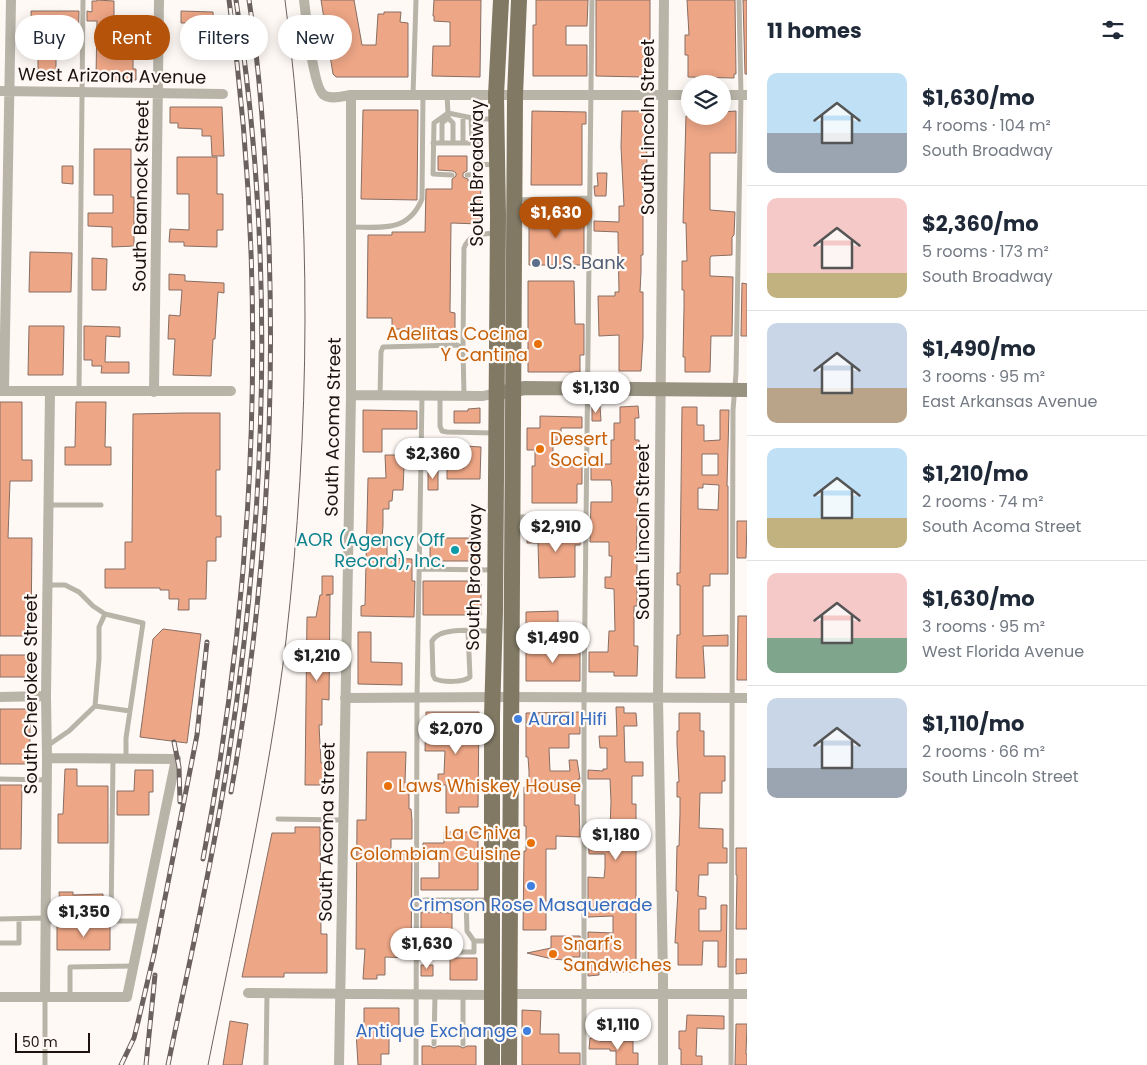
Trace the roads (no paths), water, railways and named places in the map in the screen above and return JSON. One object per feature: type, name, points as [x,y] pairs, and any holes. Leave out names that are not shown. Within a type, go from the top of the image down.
[{"type":"main road","name":"South Broadway","points":[[492,1065],[493,900],[501,697],[512,517],[498,232],[496,95],[501,0]]},
{"type":"main road","name":"South Broadway","points":[[509,1065],[509,994],[501,697],[494,631],[496,433],[505,392],[514,200],[514,95],[519,0]]},
{"type":"street","points":[[11,0],[5,91],[2,391],[231,392]]},
{"type":"street","name":"South Bannock Street","points":[[154,392],[159,0]]},
{"type":"street","points":[[304,0],[318,88],[329,97],[351,95],[681,95]]},
{"type":"street","name":"South Lincoln Street","points":[[663,1065],[664,994],[658,697],[664,0]]},
{"type":"street","name":"West Arizona Avenue","points":[[5,91],[223,94]]},
{"type":"street","name":"South Acoma Street","points":[[339,1065],[351,395],[351,95]]},
{"type":"street","points":[[731,95],[744,95]]},
{"type":"street","points":[[351,395],[483,396],[525,388],[741,390]]},
{"type":"street","name":"South Cherokee Street","points":[[45,997],[50,391]]},
{"type":"street","points":[[0,696],[46,696]]},
{"type":"street","points":[[345,698],[747,698]]},
{"type":"street","points":[[0,997],[127,997],[176,759],[47,758]]},
{"type":"street","points":[[248,993],[492,995]]},
{"type":"street","points":[[509,994],[747,994]]},
{"type":"lane","points":[[79,391],[83,0]]},
{"type":"lane","points":[[351,227],[391,227],[403,224],[418,208],[422,199],[416,0]]},
{"type":"lane","points":[[584,1065],[584,697],[592,0]]},
{"type":"lane","points":[[731,1065],[733,410],[741,390],[744,95],[739,0]]},
{"type":"lane","points":[[448,95],[448,116],[453,123],[453,143]]},
{"type":"lane","points":[[442,143],[442,123],[448,116]]},
{"type":"lane","points":[[452,175],[433,174],[434,123],[448,116],[496,119]]},
{"type":"lane","points":[[463,116],[463,143]]},
{"type":"lane","points":[[468,175],[478,174],[474,143],[474,118]]},
{"type":"lane","points":[[433,143],[474,143]]},
{"type":"lane","points":[[478,164],[497,165]]},
{"type":"lane","points":[[514,200],[590,198]]},
{"type":"lane","points":[[464,396],[464,248],[472,236],[498,232]]},
{"type":"lane","points":[[380,396],[381,352],[383,347],[457,345],[463,348]]},
{"type":"lane","points":[[416,1065],[417,698],[422,396]]},
{"type":"lane","points":[[440,396],[442,431],[496,433]]},
{"type":"lane","points":[[49,505],[101,505]]},
{"type":"lane","points":[[512,517],[586,517]]},
{"type":"lane","points":[[419,569],[495,570]]},
{"type":"lane","points":[[48,585],[65,585],[79,592],[93,606],[105,614],[143,623],[126,738],[126,759]]},
{"type":"lane","points":[[47,746],[69,731],[95,706],[99,659],[99,627],[105,614]]},
{"type":"lane","points":[[468,631],[470,677],[466,680],[439,681],[435,679],[433,675],[432,641],[434,637],[447,632],[468,631],[494,631]]},
{"type":"lane","points":[[95,706],[130,711]]},
{"type":"lane","points":[[111,921],[114,759]]},
{"type":"lane","points":[[0,779],[47,780]]},
{"type":"lane","points":[[278,819],[343,820]]},
{"type":"lane","points":[[424,900],[493,900]]},
{"type":"lane","points":[[416,952],[474,952],[474,941],[467,931],[466,900]]},
{"type":"lane","points":[[0,919],[143,921]]},
{"type":"lane","points":[[0,943],[19,944],[19,919]]},
{"type":"lane","points":[[474,941],[493,941]]},
{"type":"lane","points":[[70,997],[70,967],[134,966]]},
{"type":"lane","points":[[266,1065],[267,993]]},
{"type":"lane","points":[[434,1044],[435,994]]},
{"type":"lane","points":[[463,994],[463,1044]]},
{"type":"lane","points":[[45,997],[45,1065]]},
{"type":"tram line","points":[[208,1065],[271,747],[286,640],[300,480],[304,400],[304,240],[294,80],[285,0]]},
{"type":"railway","points":[[203,859],[221,753],[235,646],[246,538],[251,431],[253,323],[249,215],[242,107],[229,0]]},
{"type":"railway","points":[[168,1065],[205,890],[224,785],[239,688],[250,590],[257,491],[261,392],[261,294],[257,196],[249,97],[236,0]]},
{"type":"railway","points":[[231,792],[243,721],[260,578],[269,434],[270,291],[267,192],[259,82],[249,0]]},
{"type":"railway","points":[[121,1065],[134,1038],[154,954],[197,735],[207,642]]},
{"type":"railway","points":[[174,742],[179,767],[180,802]]},
{"type":"railway","points":[[146,1065],[155,975]]},
{"type":"place","name":"U.S. Bank","points":[[536,263]]},
{"type":"place","name":"Adelitas Cocina Y Cantina","points":[[538,344]]},
{"type":"place","name":"Desert Social","points":[[540,449]]},
{"type":"place","name":"AOR (Agency Off Record), Inc.","points":[[455,550]]},
{"type":"place","name":"Aural Hifi","points":[[518,719]]},
{"type":"place","name":"Laws Whiskey House","points":[[388,786]]},
{"type":"place","name":"La Chiva Colombian Cuisine","points":[[531,843]]},
{"type":"place","name":"Crimson Rose Masquerade","points":[[531,886]]},
{"type":"place","name":"Snarf's Sandwiches","points":[[553,954]]},
{"type":"place","name":"Antique Exchange","points":[[527,1031]]}]
